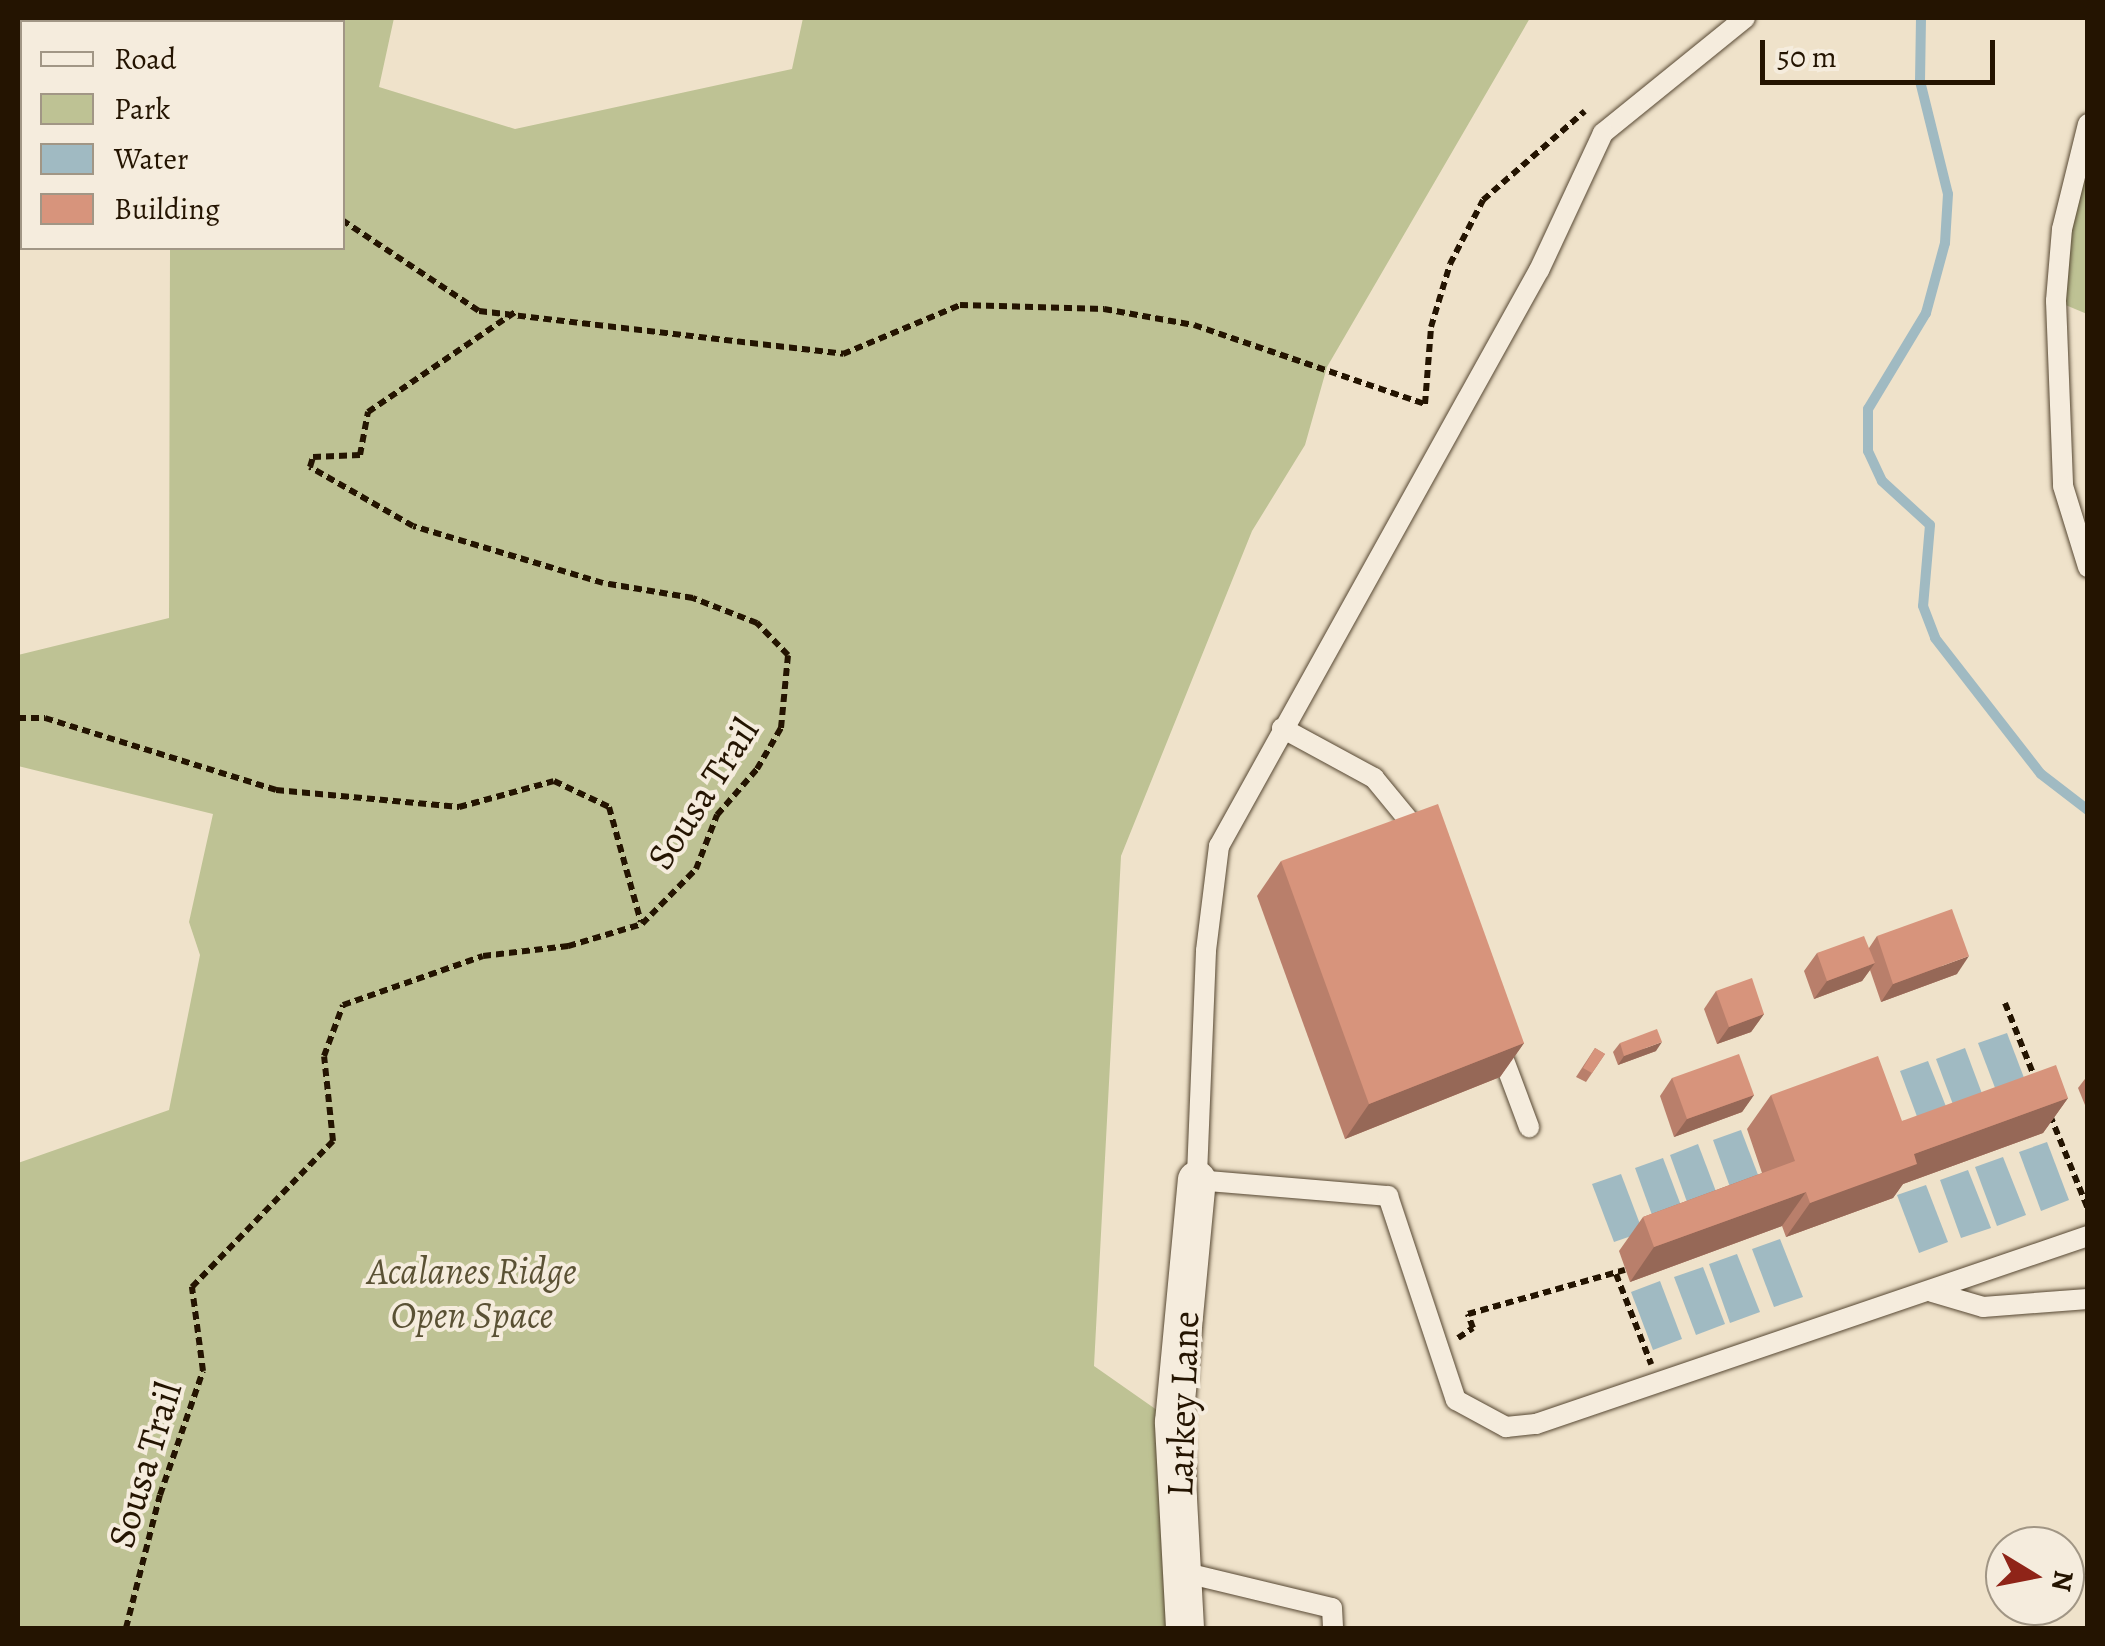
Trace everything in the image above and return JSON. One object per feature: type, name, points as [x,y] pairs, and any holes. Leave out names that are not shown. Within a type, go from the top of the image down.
[{"type":"street","name":"Larkey Lane","points":[[1185,1628],[1174,1422],[1197,1180]]},
{"type":"lane","points":[[1745,18],[1603,133],[1539,270],[1218,846],[1206,951],[1197,1180],[1388,1196],[1436,1352],[1456,1400],[1506,1428],[1536,1424],[1658,1384],[2088,1236]]},
{"type":"lane","points":[[2088,124],[2062,229],[2056,302],[2063,486],[2088,567]]},
{"type":"lane","points":[[1282,728],[1374,778],[1418,828],[1432,865]]},
{"type":"lane","points":[[1487,1015],[1529,1127]]},
{"type":"lane","points":[[1932,1292],[1983,1307],[2088,1299]]},
{"type":"lane","points":[[1182,1572],[1332,1608],[1333,1628]]},
{"type":"path","points":[[345,222],[480,311],[516,312],[844,354],[960,306],[1104,309],[1194,325],[1425,404],[1431,327],[1450,264],[1484,200],[1600,102]]},
{"type":"path","name":"Sousa Trail","points":[[126,1628],[160,1495],[202,1372],[192,1286],[333,1141],[324,1056],[343,1005],[483,956],[568,946],[642,924],[696,870],[717,814],[757,769],[780,728],[788,655],[756,622],[693,598],[604,583],[413,526],[310,466],[313,458],[360,455],[368,412],[516,312]]},
{"type":"path","points":[[18,718],[45,718],[276,790],[460,808],[554,781],[609,807],[642,924]]},
{"type":"path","points":[[2005,1003],[2040,1089]]},
{"type":"path","points":[[2046,1106],[2088,1210]]},
{"type":"path","points":[[1436,1352],[1473,1328],[1468,1314],[1625,1270]]},
{"type":"path","points":[[1616,1274],[1658,1384]]},
{"type":"green space","name":"Acalanes Ridge Open Space","points":[[128,18],[394,18],[379,87],[515,129],[792,69],[803,18],[1530,18],[1327,367],[1305,445],[1252,531],[1121,856],[1094,1366],[1174,1422],[1185,1628],[18,1628],[18,1163],[169,1110],[200,955],[189,922],[213,814],[18,766],[18,655],[169,618],[170,250],[345,250],[345,20]]},
{"type":"green space","points":[[2087,124],[2087,314],[2056,301]]},
{"type":"water","points":[[2007,1033],[2029,1091],[2000,1101],[1978,1043]]},
{"type":"water","points":[[1965,1048],[1987,1107],[1958,1118],[1936,1059]]},
{"type":"water","points":[[1928,1061],[1951,1119],[1922,1130],[1900,1071]]},
{"type":"water","points":[[1741,1130],[1763,1188],[1734,1198],[1713,1140]]},
{"type":"water","points":[[2047,1142],[2069,1200],[2041,1211],[2019,1152]]},
{"type":"water","points":[[1698,1144],[1720,1202],[1691,1213],[1670,1155]]},
{"type":"water","points":[[2003,1157],[2026,1215],[1997,1226],[1975,1167]]},
{"type":"water","points":[[1663,1158],[1685,1216],[1656,1226],[1635,1168]]},
{"type":"water","points":[[1968,1170],[1991,1228],[1961,1238],[1940,1180]]},
{"type":"water","points":[[1621,1174],[1643,1232],[1614,1242],[1592,1184]]},
{"type":"water","points":[[1926,1185],[1948,1242],[1919,1253],[1897,1195]]},
{"type":"water","points":[[1780,1239],[1803,1297],[1774,1307],[1752,1249]]},
{"type":"water","points":[[1737,1254],[1760,1312],[1730,1323],[1709,1264]]},
{"type":"water","points":[[1703,1267],[1725,1324],[1696,1335],[1674,1277]]},
{"type":"water","points":[[1660,1281],[1682,1339],[1653,1350],[1631,1292]]},
{"type":"building","points":[[1438,804],[1524,1043],[1369,1104],[1281,861]]},
{"type":"building","points":[[1952,909],[1969,956],[1893,984],[1877,936]]},
{"type":"building","points":[[1864,936],[1875,963],[1827,981],[1817,953]]},
{"type":"building","points":[[1752,978],[1764,1014],[1729,1027],[1716,991]]},
{"type":"building","points":[[1657,1029],[1662,1042],[1624,1056],[1620,1043]]},
{"type":"building","points":[[1595,1048],[1605,1054],[1592,1073],[1583,1068]]},
{"type":"building","points":[[1739,1054],[1754,1095],[1687,1119],[1672,1078]]},
{"type":"building","points":[[1878,1056],[1902,1121],[2056,1065],[2068,1098],[1914,1154],[1917,1164],[1810,1203],[1806,1192],[1654,1247],[1643,1217],[1795,1161],[1771,1095]]},
{"type":"waterway","points":[[1921,18],[1920,81],[1948,194],[1945,243],[1926,313],[1868,409],[1868,451],[1882,481],[1930,525],[1923,606],[1935,638],[2041,774],[2088,810]]}]
